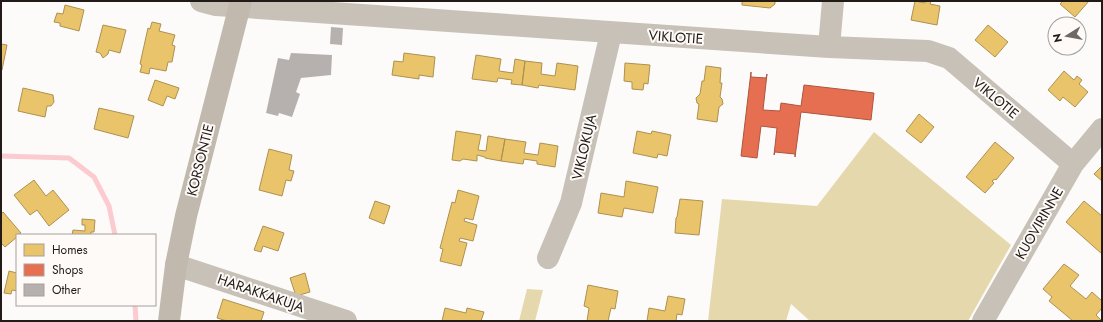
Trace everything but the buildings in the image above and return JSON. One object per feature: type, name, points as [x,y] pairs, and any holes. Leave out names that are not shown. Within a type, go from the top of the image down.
[{"type":"main road","name":"KORSONTIE","points":[[169,321],[176,265],[195,181],[241,4]]},
{"type":"street","name":"VIKLOTIE","points":[[201,1],[216,4],[241,4],[611,33],[829,47],[928,51],[949,58],[1073,164]]},
{"type":"street","points":[[829,47],[833,1]]},
{"type":"street","name":"VIKLOKUJA","points":[[548,258],[571,203],[611,33]]},
{"type":"street","name":"KUOVIRINNE","points":[[983,321],[1073,164],[1102,129]]},
{"type":"street","name":"HARAKKAKUJA","points":[[176,265],[346,321]]},
{"type":"shaded area","points":[[874,132],[1011,245],[968,321],[810,321],[791,304],[786,321],[708,321],[722,199],[817,206]]},
{"type":"shaded area","points":[[527,289],[543,290],[535,321],[519,321]]},
{"type":"waterway","points":[[1,156],[69,158],[94,177],[109,206],[115,234]]},
{"type":"waterway","points":[[135,306],[136,321]]}]
